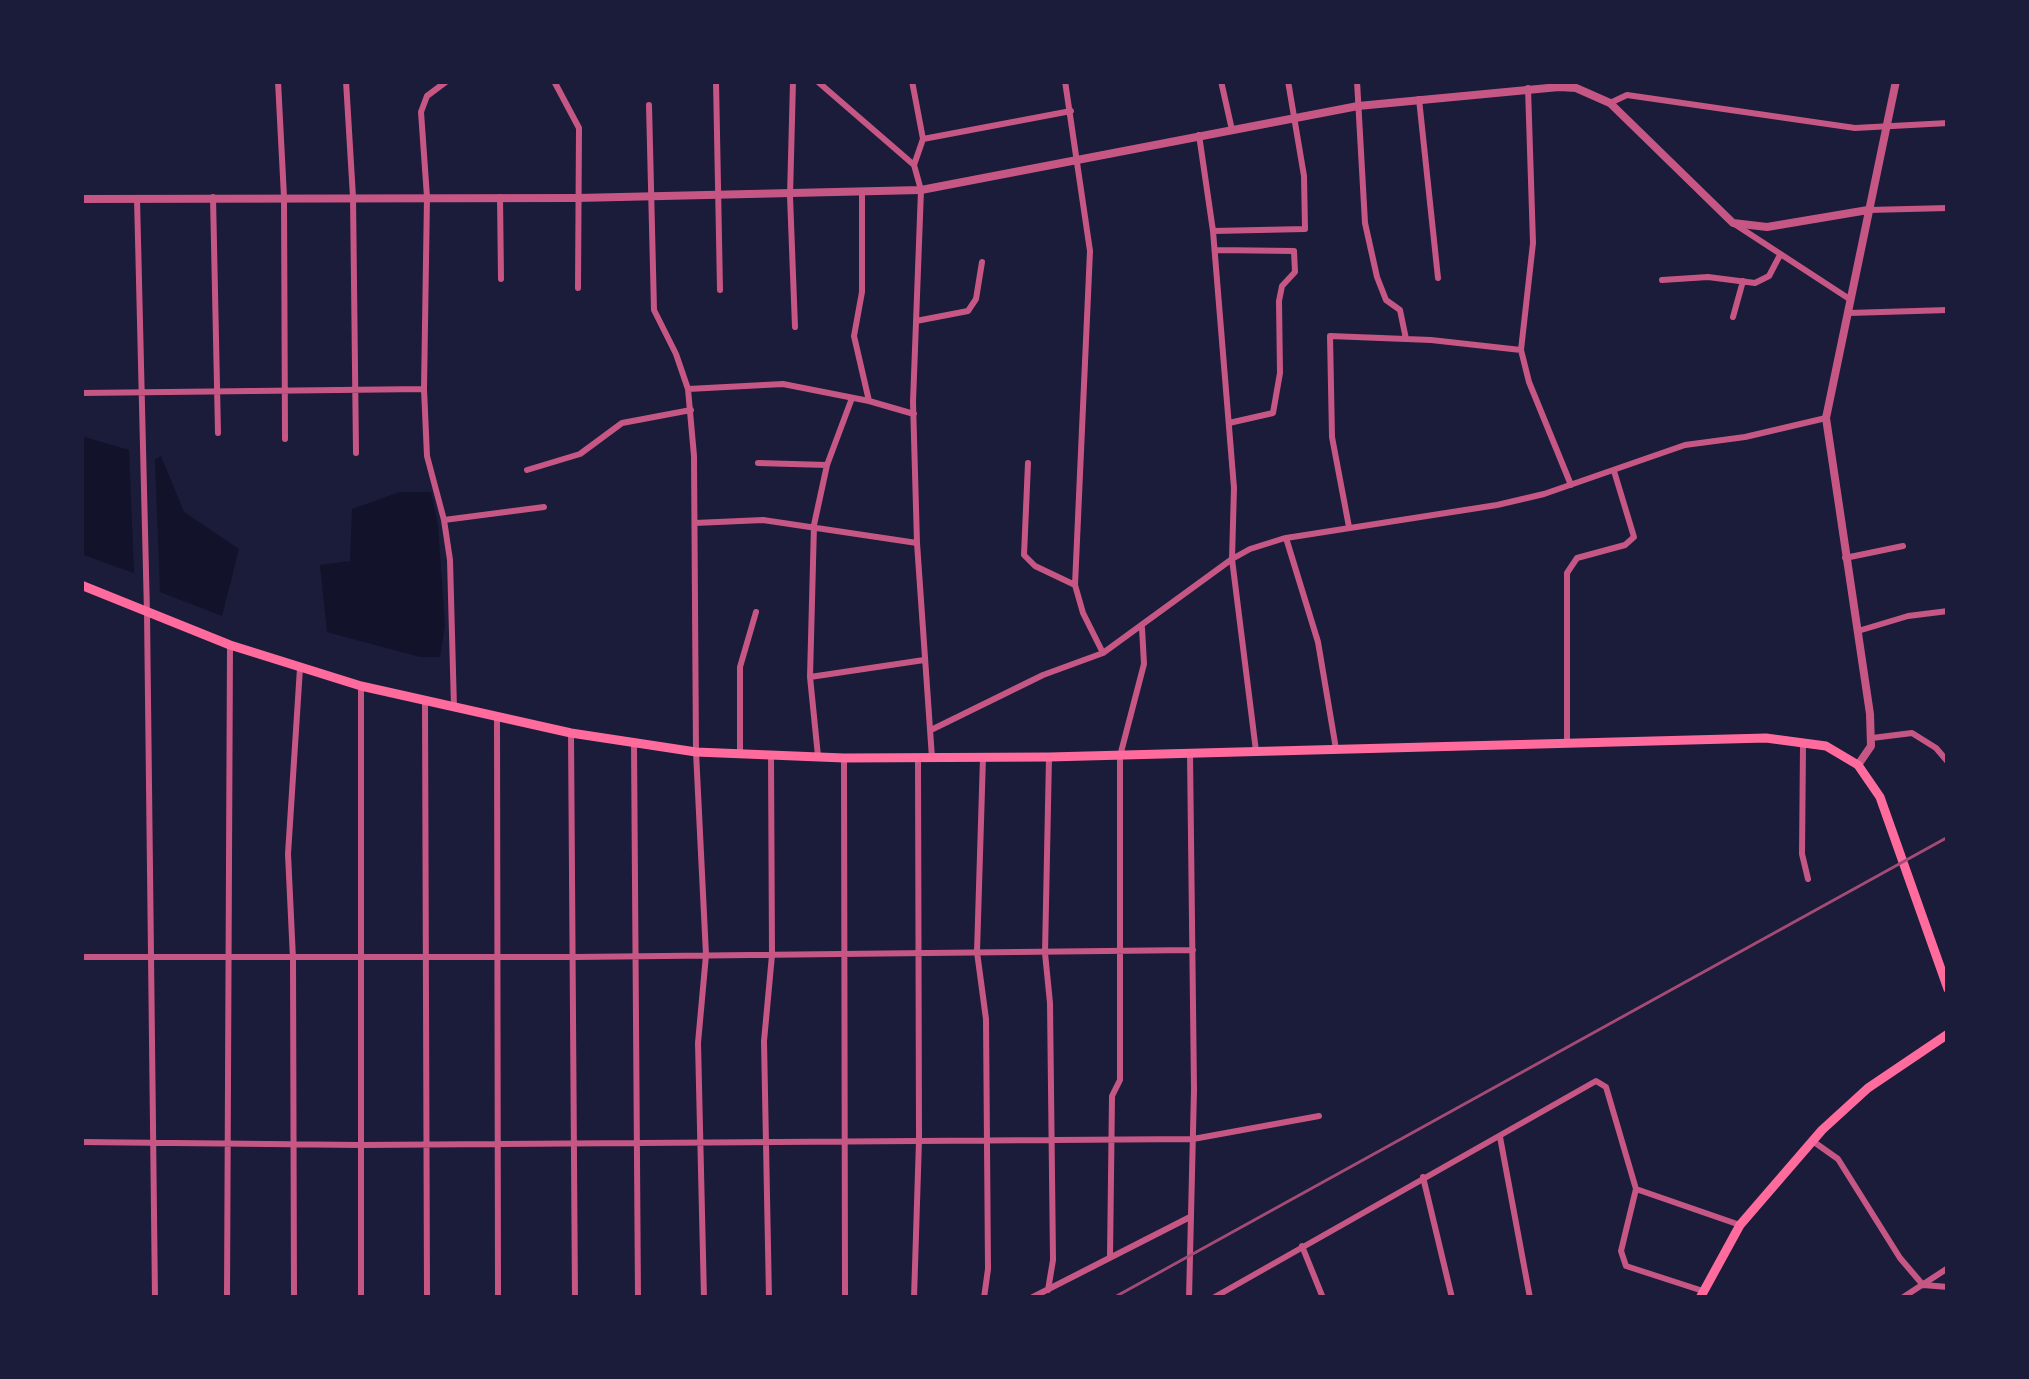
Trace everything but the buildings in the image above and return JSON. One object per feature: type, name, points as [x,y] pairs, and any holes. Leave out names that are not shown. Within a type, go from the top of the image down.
[{"type":"main road","points":[[81,585],[230,645],[361,686],[571,733],[697,752],[983,758],[1567,741],[1803,741],[1826,746],[1858,764],[1880,797],[1948,989]]},
{"type":"main road","points":[[1702,1295],[1740,1225],[1813,1141],[1868,1088],[1948,1034]]},
{"type":"street","points":[[278,81],[284,197],[285,439]]},
{"type":"street","points":[[346,81],[353,197],[356,453]]},
{"type":"street","points":[[447,81],[423,102],[427,197],[424,388],[427,456],[450,560],[454,708]]},
{"type":"street","points":[[554,81],[579,128],[578,288]]},
{"type":"street","points":[[716,81],[720,290]]},
{"type":"street","points":[[793,81],[790,196],[795,327]]},
{"type":"street","points":[[817,81],[914,165],[921,190],[914,414],[917,543],[932,758]]},
{"type":"street","points":[[912,81],[923,139],[914,165]]},
{"type":"street","points":[[1065,81],[1090,251],[1075,585],[1083,614],[1103,653]]},
{"type":"street","points":[[1221,81],[1232,130]]},
{"type":"street","points":[[1214,231],[1305,229],[1304,176],[1288,81]]},
{"type":"street","points":[[1358,81],[1365,223],[1377,277],[1386,300],[1400,310],[1406,339]]},
{"type":"street","points":[[1858,764],[1872,738],[1826,418],[1896,81]]},
{"type":"street","points":[[81,200],[577,199],[921,190],[1358,106],[1542,84],[1573,85],[1610,103],[1733,223],[1852,301]]},
{"type":"street","points":[[1528,88],[1533,243],[1521,350],[1570,485]]},
{"type":"street","points":[[1610,103],[1628,95],[1855,128],[1948,123]]},
{"type":"street","points":[[1419,99],[1438,278]]},
{"type":"street","points":[[649,104],[654,310],[676,354],[691,410],[706,955],[698,1043],[704,1298]]},
{"type":"street","points":[[923,139],[1071,111]]},
{"type":"street","points":[[1199,135],[1214,231],[1234,488],[1232,559],[1256,751]]},
{"type":"street","points":[[862,194],[862,292],[854,336],[869,401]]},
{"type":"street","points":[[213,197],[218,433]]},
{"type":"street","points":[[500,197],[501,279]]},
{"type":"street","points":[[137,198],[155,1298]]},
{"type":"street","points":[[1733,223],[1767,227],[1868,210],[1948,208]]},
{"type":"street","points":[[1215,250],[1294,251],[1295,272],[1282,286],[1280,373],[1273,413],[1228,423]]},
{"type":"street","points":[[1662,280],[1765,280],[1780,255]]},
{"type":"street","points":[[916,321],[968,311],[976,299],[982,262]]},
{"type":"street","points":[[1732,317],[1743,280]]},
{"type":"street","points":[[1849,313],[1948,310]]},
{"type":"street","points":[[1349,527],[1332,437],[1330,336],[1521,350]]},
{"type":"street","points":[[688,389],[763,383],[869,401],[914,414]]},
{"type":"street","points":[[81,393],[424,388]]},
{"type":"street","points":[[818,756],[810,677],[814,525],[827,465],[852,398]]},
{"type":"street","points":[[527,470],[580,454],[622,423],[691,410]]},
{"type":"street","points":[[933,729],[1042,675],[1103,653],[1250,549],[1286,538],[1497,505],[1685,445],[1826,418]]},
{"type":"street","points":[[758,463],[827,465]]},
{"type":"street","points":[[1028,463],[1024,555],[1035,566],[1075,585]]},
{"type":"street","points":[[1567,741],[1567,573],[1577,558],[1625,545],[1634,537],[1614,470]]},
{"type":"street","points":[[444,520],[544,507]]},
{"type":"street","points":[[694,524],[763,520],[917,543]]},
{"type":"street","points":[[1286,538],[1318,642],[1336,749]]},
{"type":"street","points":[[1844,558],[1904,546]]},
{"type":"street","points":[[1856,632],[1897,618],[1948,611]]},
{"type":"street","points":[[740,753],[740,667],[755,612]]},
{"type":"street","points":[[1110,1257],[1112,1096],[1120,1080],[1120,756],[1144,664],[1142,628]]},
{"type":"street","points":[[227,1298],[230,645]]},
{"type":"street","points":[[810,677],[924,660]]},
{"type":"street","points":[[294,1298],[288,822],[300,668]]},
{"type":"street","points":[[361,686],[361,1298]]},
{"type":"street","points":[[425,703],[427,1298]]},
{"type":"street","points":[[497,716],[498,1298]]},
{"type":"street","points":[[571,733],[575,1298]]},
{"type":"street","points":[[1872,738],[1912,733],[1948,762]]},
{"type":"street","points":[[1803,741],[1801,831],[1808,879]]},
{"type":"street","points":[[634,743],[638,1298]]},
{"type":"street","points":[[769,1298],[764,1041],[772,955],[771,754]]},
{"type":"street","points":[[1190,754],[1190,1298]]},
{"type":"street","points":[[1048,1290],[1053,1260],[1050,1003],[1045,953],[1049,757]]},
{"type":"street","points":[[844,758],[845,1298]]},
{"type":"street","points":[[914,1298],[919,1140],[918,758]]},
{"type":"street","points":[[983,758],[977,952],[986,1019],[988,1269],[984,1298]]},
{"type":"street","points":[[81,957],[1192,950]]},
{"type":"street","points":[[1214,1298],[1600,1081],[1606,1087],[1636,1189],[1622,1251],[1626,1266],[1702,1295]]},
{"type":"street","points":[[81,1142],[361,1145],[1193,1139],[1319,1116]]},
{"type":"street","points":[[1500,1137],[1530,1298]]},
{"type":"street","points":[[1813,1141],[1838,1159],[1900,1258],[1923,1285],[1948,1287]]},
{"type":"street","points":[[1423,1177],[1452,1298]]},
{"type":"street","points":[[1636,1189],[1740,1225]]},
{"type":"street","points":[[1030,1298],[1190,1216]]},
{"type":"street","points":[[1302,1245],[1323,1298]]},
{"type":"street","points":[[1902,1298],[1948,1268]]},
{"type":"shaded area","points":[[81,436],[129,450],[134,573],[81,554]]},
{"type":"shaded area","points":[[161,456],[184,512],[239,549],[222,616],[160,592],[155,459]]},
{"type":"shaded area","points":[[400,492],[431,492],[445,626],[440,657],[420,657],[327,632],[320,565],[350,561],[352,509]]},
{"type":"railway","points":[[1113,1298],[1948,837]]}]
